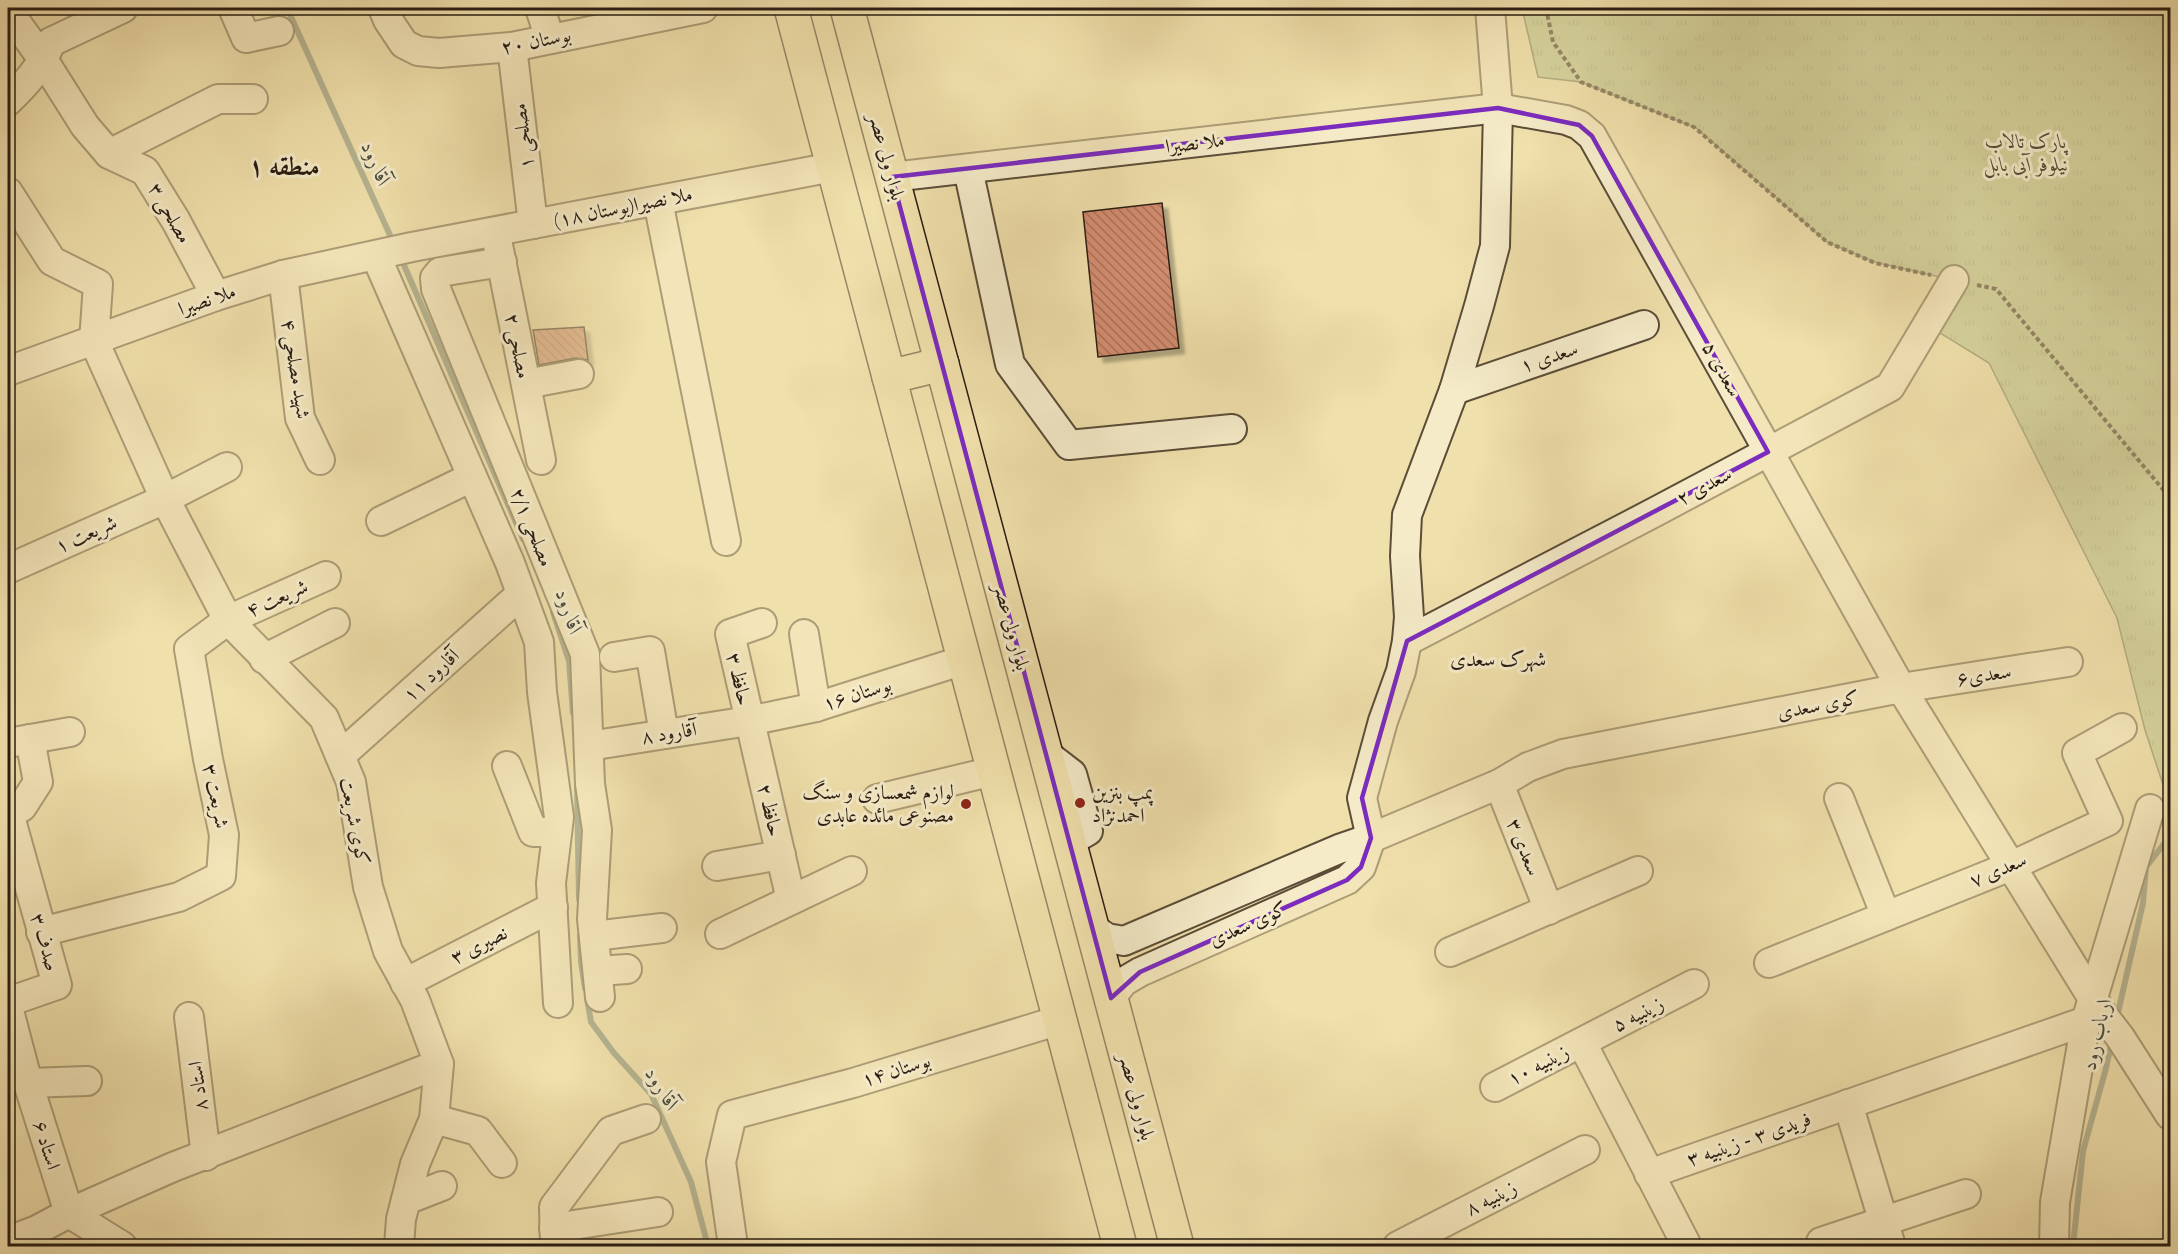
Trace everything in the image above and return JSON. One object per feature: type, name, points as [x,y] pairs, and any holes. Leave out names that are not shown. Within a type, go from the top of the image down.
[{"type":"main road","points":[[791,8],[1120,1246]]},
{"type":"main road","name":"بلوار ولی عصر","points":[[847,8],[1177,1246]]},
{"type":"main road","points":[[889,377],[942,364]]},
{"type":"street","points":[[8,11],[12,8]]},
{"type":"street","points":[[8,101],[44,61],[51,42],[123,8]]},
{"type":"street","points":[[233,8],[246,38],[279,31]]},
{"type":"street","name":"بوستان ۲۰","points":[[383,8],[404,44],[418,51],[439,53],[512,47],[703,8]]},
{"type":"street","points":[[540,8],[550,39]]},
{"type":"street","points":[[1371,838],[1362,798],[1383,721],[1401,671],[1407,641],[1409,617],[1405,556],[1407,515],[1454,390],[1495,246],[1498,108],[1490,8]]},
{"type":"street","name":"مصلحی ۳","points":[[8,11],[44,61],[85,126],[109,154],[145,171],[176,221],[216,296]]},
{"type":"street","name":"مصلحی ۱","points":[[512,47],[533,224]]},
{"type":"street","points":[[109,154],[218,99],[253,99]]},
{"type":"street","name":"ملا نصیرا","points":[[892,177],[1498,108]]},
{"type":"street","name":"سعدی ۵","points":[[1498,108],[1566,120],[1579,125],[1592,136],[1901,688]]},
{"type":"street","name":"ملا نصیرا(بوستان ۱۸)","points":[[393,252],[833,167]]},
{"type":"street","points":[[968,169],[1010,364],[1069,446],[1232,429]]},
{"type":"street","points":[[8,192],[52,261],[98,284],[94,341]]},
{"type":"street","points":[[658,201],[726,541]]},
{"type":"street","name":"مصلحی ۲","points":[[495,231],[541,460]]},
{"type":"street","points":[[393,252],[472,477],[539,642],[542,692],[559,817],[551,883],[558,1003]]},
{"type":"street","name":"ملا نصیرا","points":[[8,371],[216,296],[283,275],[393,252]]},
{"type":"street","name":"مصلحی ۲/۱","points":[[502,262],[440,272],[435,278],[436,289],[585,654],[590,784],[597,830],[592,919],[599,984],[627,969]]},
{"type":"street","name":"شهید مصلحی ۴","points":[[283,275],[300,418],[320,460]]},
{"type":"street","name":"سعدی ۲","points":[[1407,641],[1890,387],[1954,280]]},
{"type":"street","name":"سعدی ۱","points":[[1454,390],[1644,325]]},
{"type":"street","name":"کوی شریعت","points":[[94,341],[165,499],[228,620],[324,718],[351,782],[368,887],[388,951],[415,1000],[439,1064],[434,1119],[415,1164],[401,1219],[399,1246]]},
{"type":"street","points":[[526,384],[579,374]]},
{"type":"street","name":"شریعت ۱","points":[[8,569],[165,499],[227,467]]},
{"type":"street","points":[[381,521],[472,477]]},
{"type":"street","name":"شریعت ۴","points":[[228,620],[326,576]]},
{"type":"street","name":"آقارود ۱۱","points":[[340,756],[521,594]]},
{"type":"street","name":"شریعت ۳","points":[[41,932],[179,897],[221,876],[224,835],[189,649],[228,620]]},
{"type":"street","name":"حافظ ۳","points":[[749,721],[730,634],[762,622]]},
{"type":"street","points":[[264,659],[335,623]]},
{"type":"street","points":[[804,634],[816,707]]},
{"type":"street","points":[[614,657],[650,651],[664,734]]},
{"type":"street","name":"بوستان ۱۶","points":[[749,721],[816,707],[964,660]]},
{"type":"street","name":"سعدی۶","points":[[1901,688],[2068,662]]},
{"type":"street","points":[[1901,688],[2011,866],[2100,1018],[2170,1115]]},
{"type":"street","name":"کوی سعدی","points":[[1092,928],[1107,938],[1124,941],[1499,784],[1527,767],[1563,754],[1901,688]]},
{"type":"street","name":"آقارود ۸","points":[[589,746],[749,721]]},
{"type":"street","name":"حافظ ۲","points":[[749,721],[791,900]]},
{"type":"street","name":"سعدی ۷","points":[[1769,963],[2011,866],[2108,820],[2077,753],[2122,728]]},
{"type":"street","points":[[8,813],[22,807],[38,782],[19,741],[70,732]]},
{"type":"street","points":[[507,766],[533,832],[557,832]]},
{"type":"street","points":[[877,799],[994,771]]},
{"type":"street","name":"سعدی ۳","points":[[1499,784],[1549,910]]},
{"type":"street","points":[[1839,798],[1886,916]]},
{"type":"street","points":[[2054,1246],[2055,1202],[2150,808]]},
{"type":"street","name":"صدف ۳","points":[[8,813],[57,985],[8,1005]]},
{"type":"street","name":"کوی سعدی","points":[[1111,998],[1123,982],[1140,972],[1347,880],[1361,867],[1371,838]]},
{"type":"street","points":[[717,866],[781,855]]},
{"type":"street","points":[[720,934],[852,871]]},
{"type":"street","points":[[1450,952],[1638,871]]},
{"type":"street","name":"نصیری ۳","points":[[405,983],[553,907]]},
{"type":"street","points":[[594,936],[662,928]]},
{"type":"street","name":"زینبیه ۵","points":[[1581,1043],[1694,984]]},
{"type":"street","name":"استاد ۶","points":[[8,1005],[28,1083],[69,1213]]},
{"type":"street","name":"استاد ۸","points":[[189,1017],[206,1156]]},
{"type":"street","name":"فریدی ۳ - زینبیه ۳","points":[[1649,1174],[2100,1018]]},
{"type":"street","name":"بوستان ۱۴","points":[[733,1246],[721,1162],[732,1114],[853,1083],[1060,1020]]},
{"type":"street","points":[[1581,1043],[1687,1246]]},
{"type":"street","name":"زینبیه ۱۰","points":[[1495,1087],[1581,1043]]},
{"type":"street","points":[[8,1241],[38,1230],[69,1213],[173,1167],[439,1064]]},
{"type":"street","points":[[28,1083],[87,1081]]},
{"type":"street","points":[[1848,1104],[1887,1234]]},
{"type":"street","points":[[434,1119],[478,1131],[502,1163]]},
{"type":"street","points":[[646,1119],[611,1131],[554,1206],[555,1237],[658,1212]]},
{"type":"street","name":"زینبیه ۸","points":[[1398,1246],[1437,1238],[1585,1150]]},
{"type":"street","points":[[406,1200],[442,1186]]},
{"type":"street","points":[[1821,1242],[1887,1234],[1966,1194]]},
{"type":"street","points":[[69,1213],[122,1246]]},
{"type":"path","points":[[1546,8],[1553,42],[1581,82],[1694,127],[1827,242],[1875,263],[1996,289],[2170,498]]},
{"type":"path","points":[[2170,701],[2168,717],[2170,741]]},
{"type":"highlighted area","points":[[1498,108],[1579,125],[1592,136],[1768,452],[1407,641],[1362,798],[1371,838],[1361,867],[1347,880],[1140,972],[1111,998],[892,177]]},
{"type":"green space","name":"پارک تالاب نیلوفر آبی بابل","points":[[1522,8],[2170,8],[2170,806],[2145,730],[2117,618],[1989,363],[1927,325],[1953,280],[1874,262],[1827,242],[1696,128],[1581,82],[1538,77]]},
{"type":"building","points":[[1162,203],[1179,348],[1098,357],[1083,212]]},
{"type":"building","points":[[584,327],[588,360],[576,358],[539,365],[533,330]]},
{"type":"waterway","name":"آقا رود","points":[[287,8],[394,244]]},
{"type":"waterway","name":"آقا رود","points":[[400,256],[523,539]]},
{"type":"waterway","name":"آقا رود","points":[[553,612],[569,661],[573,713]]},
{"type":"waterway","name":"آقا رود","points":[[577,789],[579,899]]},
{"type":"waterway","name":"ارباب رود","points":[[2117,1017],[2143,903],[2146,867],[2170,836]]},
{"type":"waterway","name":"آقا رود","points":[[580,936],[585,988]]},
{"type":"waterway","name":"آقا رود","points":[[587,998],[591,1022],[614,1053],[651,1094],[691,1182],[708,1246]]},
{"type":"waterway","name":"ارباب رود","points":[[2073,1246],[2083,1151],[2112,1041]]},
{"type":"place","name":"پمپ بنزین احمدنژاد","points":[[1080,803]]},
{"type":"place","name":"لوازم شمعسازی و سنگ مصنوعی مائده عابدی","points":[[966,804]]},
{"type":"district","name":"منطقه ۱","points":[[284,167]]},
{"type":"district","name":"شهرک سعدی","points":[[1498,659]]}]
